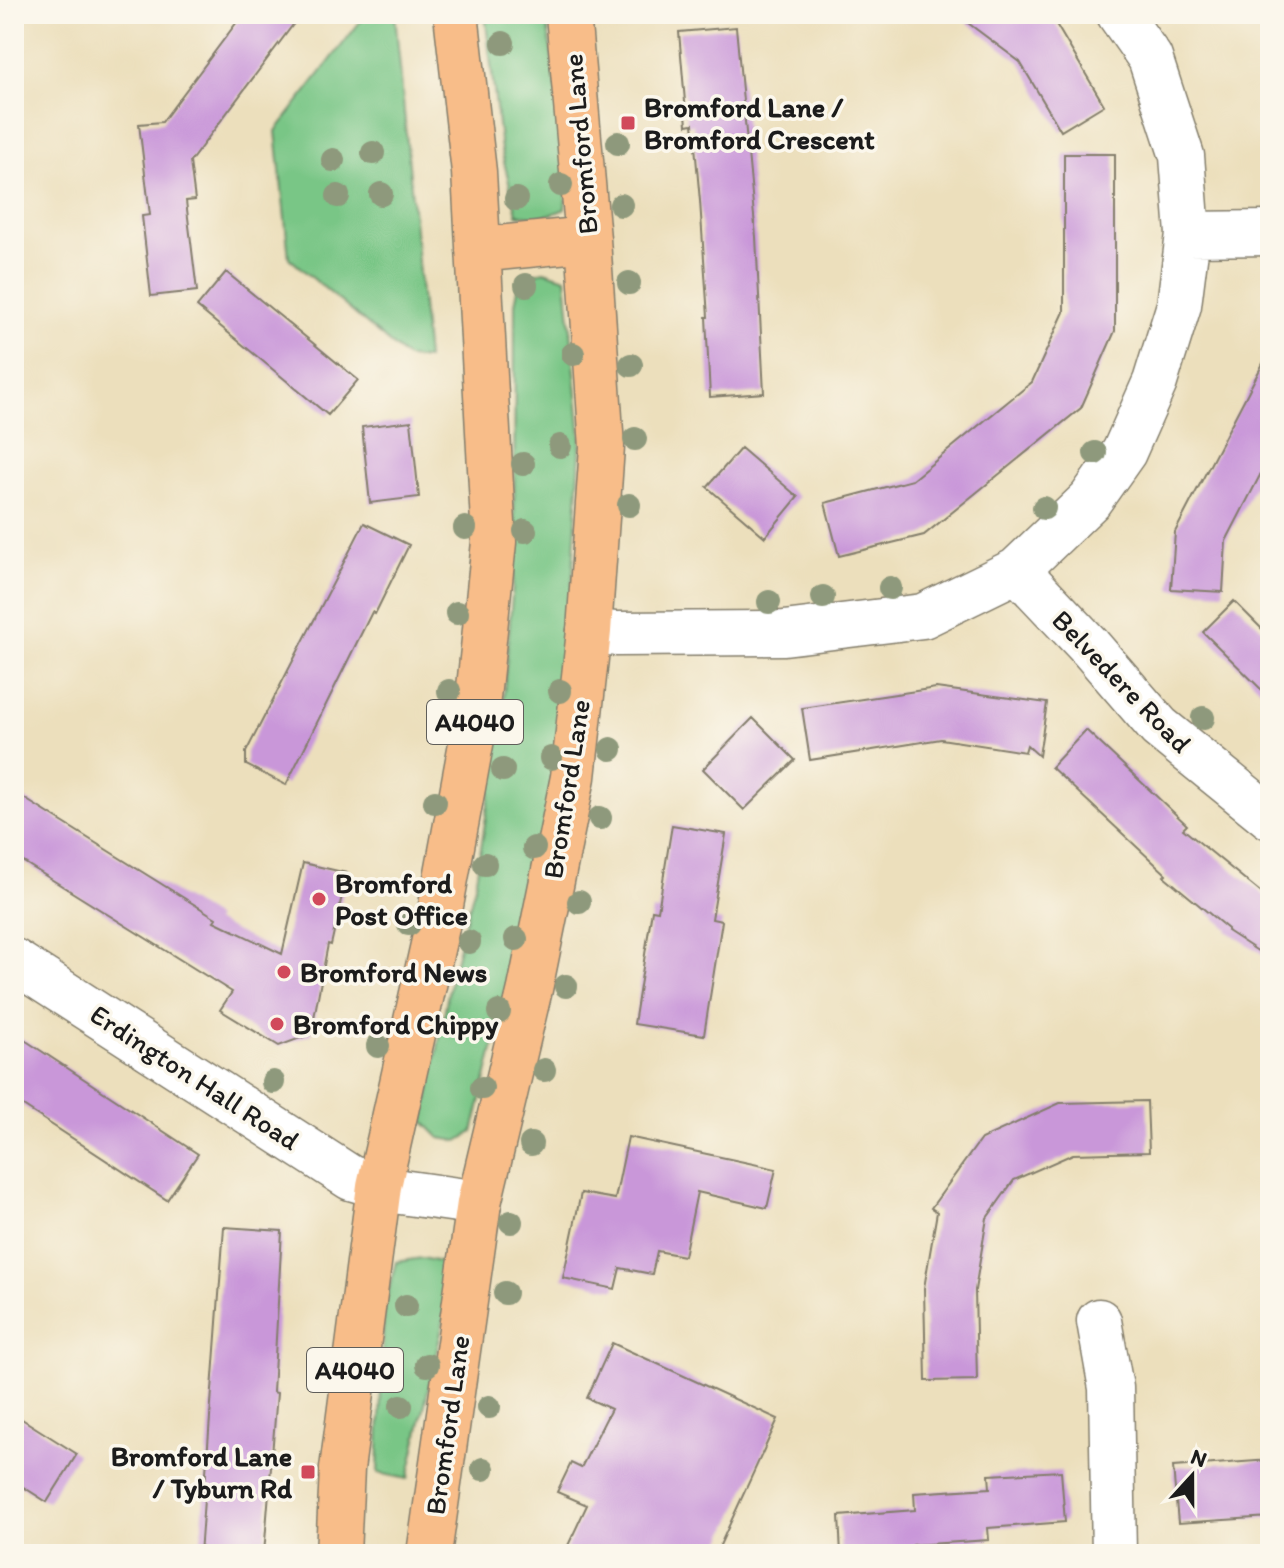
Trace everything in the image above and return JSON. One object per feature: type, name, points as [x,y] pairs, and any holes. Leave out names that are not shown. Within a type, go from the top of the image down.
[{"type":"main road","name":"A4040","points":[[338,1554],[342,1469],[379,1186],[437,927],[476,717],[494,542],[474,172],[456,14]]},
{"type":"main road","name":"Bromford Lane","points":[[429,1554],[479,1203],[530,989],[573,777],[589,631],[602,447],[568,14]]},
{"type":"main road","points":[[478,250],[588,239]]},
{"type":"street","points":[[589,631],[616,634],[784,633],[923,616],[1017,570],[1090,500],[1124,452],[1155,382],[1179,305],[1188,234],[1182,156],[1150,58],[1119,14]]},
{"type":"street","points":[[1188,234],[1270,233]]},
{"type":"street","name":"Belvedere Road","points":[[1017,570],[1090,647],[1159,727],[1270,817]]},
{"type":"street","name":"Erdington Hall Road","points":[[14,961],[351,1178],[401,1192],[479,1203]]},
{"type":"street","points":[[1099,1321],[1111,1388],[1114,1554]]},
{"type":"green space","points":[[366,14],[395,14],[427,359],[407,358],[289,258],[276,131]]},
{"type":"green space","points":[[485,14],[546,14],[568,172],[565,209],[559,212],[541,216],[517,214],[501,150]]},
{"type":"green space","points":[[544,271],[566,278],[581,437],[563,738],[543,843],[473,1132],[458,1141],[440,1138],[424,1122],[451,977],[475,885],[502,718],[514,572],[515,303],[521,276]]},
{"type":"green space","points":[[422,1258],[448,1264],[451,1288],[408,1479],[378,1473],[384,1308],[396,1262]]},
{"type":"building","points":[[243,14],[301,14],[190,162],[195,200],[186,201],[197,291],[151,296],[142,216],[150,215],[139,124],[162,122]]},
{"type":"building","points":[[956,14],[1050,14],[1104,105],[1061,131],[1020,62]]},
{"type":"building","points":[[736,27],[756,237],[764,393],[710,397],[700,201],[693,124],[687,125],[679,32]]},
{"type":"building","points":[[1064,154],[1115,154],[1115,331],[1081,408],[924,535],[839,556],[825,503],[912,480],[1032,382],[1064,312]]},
{"type":"building","points":[[226,272],[358,380],[328,415],[197,307]]},
{"type":"building","points":[[1270,350],[1270,456],[1226,541],[1223,592],[1171,589],[1175,532]]},
{"type":"building","points":[[411,421],[419,497],[370,503],[362,427]]},
{"type":"building","points":[[741,448],[798,497],[765,537],[707,487]]},
{"type":"building","points":[[364,523],[409,545],[286,785],[246,765],[246,752]]},
{"type":"building","points":[[1234,601],[1270,637],[1270,698],[1203,632]]},
{"type":"building","points":[[936,688],[1047,703],[1039,756],[1027,745],[1025,752],[941,739],[810,760],[802,708]]},
{"type":"building","points":[[753,718],[795,760],[744,810],[703,769]]},
{"type":"building","points":[[1086,730],[1187,825],[1183,829],[1270,900],[1270,959],[1227,931],[1164,876],[1166,874],[1051,767]]},
{"type":"building","points":[[14,792],[216,918],[214,921],[282,954],[303,863],[347,873],[331,945],[328,944],[311,1034],[279,1046],[220,1010],[232,992],[14,856]]},
{"type":"building","points":[[672,825],[726,834],[712,919],[722,921],[704,1035],[634,1024],[652,910],[658,911]]},
{"type":"building","points":[[14,1033],[198,1154],[167,1200],[14,1100]]},
{"type":"building","points":[[1147,1101],[1149,1152],[1073,1154],[1014,1180],[987,1218],[975,1290],[977,1380],[926,1381],[924,1288],[937,1212],[931,1208],[981,1139],[1060,1103]]},
{"type":"building","points":[[628,1137],[776,1169],[767,1208],[697,1192],[684,1256],[657,1251],[652,1274],[620,1268],[615,1289],[563,1278],[581,1193],[615,1199]]},
{"type":"building","points":[[224,1227],[282,1231],[273,1392],[277,1393],[264,1554],[200,1554]]},
{"type":"building","points":[[612,1343],[778,1419],[716,1554],[564,1554],[587,1505],[557,1492],[571,1463],[581,1468],[611,1409],[587,1398]]},
{"type":"building","points":[[14,1414],[77,1454],[47,1502],[14,1481]]},
{"type":"building","points":[[1270,1460],[1270,1517],[1178,1523],[1173,1467]]},
{"type":"building","points":[[1061,1471],[1065,1522],[988,1528],[989,1540],[913,1545],[914,1554],[841,1554],[839,1516],[915,1510],[914,1493],[990,1488],[989,1475]]},
{"type":"place","name":"Bromford Lane / Bromford Crescent","points":[[628,123]]},
{"type":"place","name":"Bromford Post Office","points":[[319,899]]},
{"type":"place","name":"Bromford News","points":[[284,972]]},
{"type":"place","name":"Bromford Chippy","points":[[277,1024]]},
{"type":"place","name":"Bromford Lane / Tyburn Rd","points":[[308,1472]]}]
